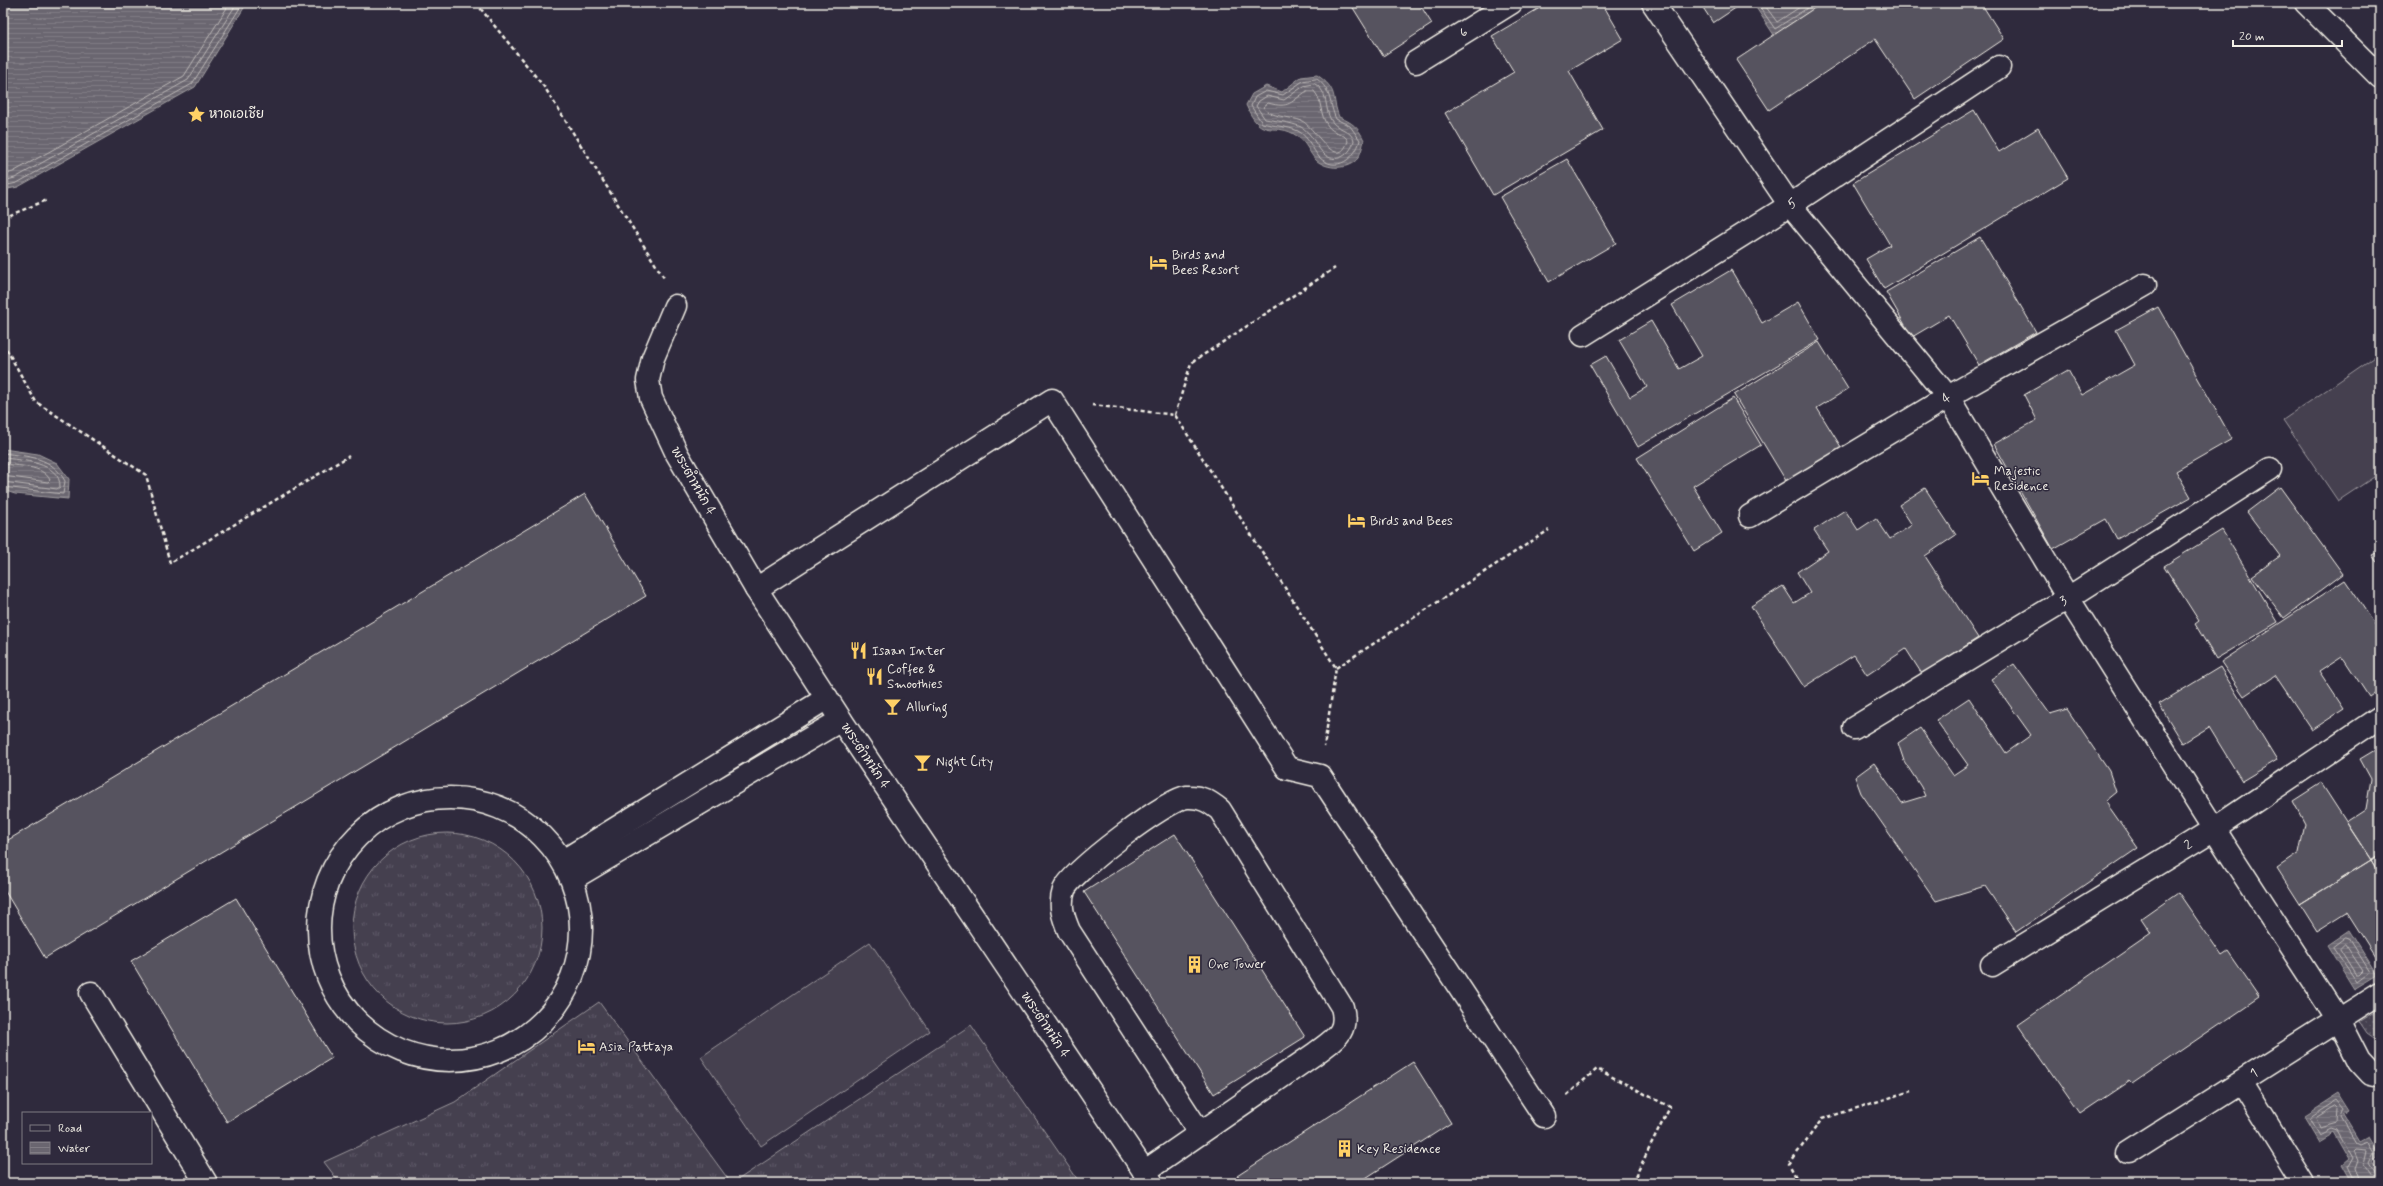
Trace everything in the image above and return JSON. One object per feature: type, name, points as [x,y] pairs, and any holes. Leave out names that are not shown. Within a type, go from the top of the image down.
[{"type":"street","name":"6","points":[[1416,62],[1511,3]]},
{"type":"street","points":[[1653,3],[1790,205],[1948,396],[2068,598],[2214,829],[2338,1020],[2359,1061],[2371,1074],[2380,1076]]},
{"type":"street","points":[[2306,3],[2380,77]]},
{"type":"street","name":"5","points":[[1583,335],[1790,205],[1999,68]]},
{"type":"street","name":"4","points":[[1750,516],[1948,396],[2145,285]]},
{"type":"street","name":"พระตำหนัก 4","points":[[675,306],[653,358],[648,380],[651,398],[677,454],[756,589],[841,720],[1148,1178]]},
{"type":"street","points":[[756,589],[1052,400],[1287,768],[1320,776],[1544,1116]]},
{"type":"street","name":"3","points":[[1854,728],[2068,598],[2270,469]]},
{"type":"street","points":[[568,870],[827,698]]},
{"type":"street","name":"2","points":[[1992,964],[2214,829],[2380,717]]},
{"type":"street","points":[[568,870],[841,720]]},
{"type":"street","points":[[433,797],[478,800],[523,819],[568,870],[581,944],[565,995],[535,1030],[496,1054],[433,1060],[381,1042],[336,995],[320,952],[318,918],[330,873],[356,835],[394,809],[433,797]]},
{"type":"street","points":[[1148,1178],[1200,1133],[1330,1042],[1344,1027],[1345,1017],[1342,1007],[1220,810],[1207,800],[1195,797],[1186,797],[1169,805],[1091,861],[1065,889],[1061,904],[1061,914],[1069,931],[1200,1133]]},
{"type":"street","points":[[91,993],[206,1183]]},
{"type":"street","name":"1","points":[[2128,1153],[2380,994]]},
{"type":"street","points":[[2241,1082],[2304,1183]]},
{"type":"path","points":[[476,3],[545,88],[662,273],[675,306]]},
{"type":"path","points":[[3,218],[47,200]]},
{"type":"path","points":[[1320,776],[1336,668],[1175,415],[1191,363],[1335,268]]},
{"type":"path","points":[[3,344],[36,402],[146,475],[170,563],[349,456]]},
{"type":"path","points":[[1052,400],[1175,415]]},
{"type":"path","points":[[1336,668],[1550,530]]},
{"type":"path","points":[[1544,1116],[1597,1069],[1670,1107],[1632,1183]]},
{"type":"path","points":[[1799,1183],[1789,1164],[1822,1119],[1911,1091]]},
{"type":"green space","points":[[2380,353],[2380,473],[2338,501],[2283,420]]},
{"type":"green space","points":[[438,833],[456,833],[475,837],[492,844],[507,854],[521,868],[531,883],[538,900],[542,919],[542,937],[538,956],[531,973],[521,988],[507,1002],[492,1012],[475,1019],[456,1023],[438,1023],[419,1019],[402,1012],[387,1002],[373,988],[363,973],[356,956],[352,937],[352,919],[356,900],[363,883],[373,868],[387,854],[402,844],[419,837]]},
{"type":"green space","points":[[870,942],[930,1031],[761,1146],[701,1057]]},
{"type":"green space","points":[[599,1002],[731,1183],[340,1183],[324,1162],[455,1102]]},
{"type":"green space","points":[[2380,1009],[2380,1043],[2367,1034],[2359,1022]]},
{"type":"green space","points":[[971,1025],[1080,1183],[733,1183]]},
{"type":"water","points":[[3,3],[247,3],[195,87],[18,187],[3,190]]},
{"type":"water","points":[[1753,3],[1822,3],[1774,35]]},
{"type":"water","points":[[1317,75],[1329,85],[1332,90],[1339,117],[1348,121],[1354,126],[1360,132],[1364,140],[1358,158],[1354,162],[1344,167],[1326,166],[1316,160],[1297,136],[1282,130],[1269,129],[1258,124],[1252,117],[1246,105],[1252,94],[1266,86],[1282,92],[1301,77]]},
{"type":"water","points":[[3,449],[38,454],[57,463],[69,479],[68,499],[15,494],[3,490]]},
{"type":"water","points":[[2349,930],[2377,975],[2354,989],[2327,945]]},
{"type":"water","points":[[2339,1093],[2351,1112],[2345,1116],[2360,1141],[2369,1136],[2380,1154],[2372,1160],[2380,1173],[2380,1183],[2349,1183],[2351,1182],[2342,1166],[2349,1160],[2333,1132],[2318,1141],[2303,1116]]},
{"type":"building","points":[[1350,3],[1419,3],[1432,24],[1383,56]]},
{"type":"building","points":[[1548,3],[1602,3],[1623,39],[1569,71],[1603,130],[1493,195],[1445,113],[1514,72],[1492,36]]},
{"type":"building","points":[[1700,3],[1743,3],[1713,23]]},
{"type":"building","points":[[1822,3],[1981,3],[2004,39],[1915,99],[1875,39],[1769,110],[1736,60]]},
{"type":"building","points":[[1974,110],[1999,152],[2038,128],[2068,178],[1884,289],[1866,259],[1890,245],[1853,183]]},
{"type":"building","points":[[1567,159],[1616,243],[1549,282],[1500,197]]},
{"type":"building","points":[[1980,237],[2036,332],[1979,365],[1949,315],[1912,337],[1886,292]]},
{"type":"building","points":[[1731,270],[1762,323],[1798,302],[1820,340],[1638,447],[1590,365],[1606,356],[1630,397],[1647,387],[1619,340],[1651,321],[1679,369],[1702,356],[1672,305]]},
{"type":"building","points":[[2158,307],[2232,439],[2176,471],[2191,497],[2117,539],[2106,519],[2053,549],[1994,444],[2037,420],[2024,395],[2068,370],[2082,395],[2135,365],[2116,330]]},
{"type":"building","points":[[1819,342],[1848,389],[1817,408],[1846,455],[1791,489],[1734,395]]},
{"type":"building","points":[[1733,398],[1761,445],[1693,486],[1722,533],[1694,551],[1637,458]]},
{"type":"building","points":[[2280,487],[2343,574],[2284,618],[2252,576],[2280,556],[2247,512]]},
{"type":"building","points":[[1925,488],[1956,535],[1925,556],[1978,638],[1922,674],[1906,649],[1867,675],[1854,655],[1804,687],[1751,606],[1783,586],[1794,603],[1810,593],[1797,572],[1828,551],[1814,530],[1845,510],[1858,530],[1876,518],[1890,539],[1912,525],[1899,505]]},
{"type":"building","points":[[585,494],[646,596],[45,958],[3,888],[3,843]]},
{"type":"building","points":[[2222,530],[2278,622],[2216,659],[2195,624],[2199,621],[2164,566]]},
{"type":"building","points":[[2380,551],[2380,567],[2372,555]]},
{"type":"building","points":[[2345,580],[2380,632],[2380,689],[2369,697],[2342,656],[2319,671],[2344,709],[2312,730],[2275,675],[2244,696],[2221,662]]},
{"type":"building","points":[[2014,664],[2050,714],[2067,709],[2109,771],[2116,792],[2105,801],[2138,848],[2016,932],[1985,886],[1936,901],[1861,793],[1855,777],[1874,763],[1902,803],[1925,796],[1921,787],[1904,761],[1898,743],[1920,728],[1953,775],[1968,765],[1936,720],[1969,698],[2006,753],[2031,735],[1991,679]]},
{"type":"building","points":[[2220,667],[2277,760],[2242,781],[2209,727],[2183,743],[2159,704]]},
{"type":"building","points":[[2380,747],[2380,854],[2371,860],[2346,822],[2366,809],[2371,779],[2360,759]]},
{"type":"building","points":[[2321,783],[2371,860],[2300,904],[2277,868],[2299,853],[2305,824],[2293,801]]},
{"type":"building","name":"One Tower","points":[[1175,834],[1305,1037],[1214,1094],[1084,892]]},
{"type":"building","points":[[2380,854],[2380,875],[2371,860]]},
{"type":"building","points":[[2371,860],[2380,875],[2380,964],[2347,912],[2317,931],[2300,904]]},
{"type":"building","points":[[2178,892],[2222,956],[2228,952],[2259,997],[2132,1084],[2129,1081],[2080,1114],[2018,1025],[2151,933],[2141,918]]},
{"type":"building","points":[[236,898],[332,1058],[227,1122],[131,961]]},
{"type":"building","name":"Key Residence","points":[[1413,1062],[1451,1123],[1358,1183],[1241,1183],[1237,1176]]},
{"type":"place","name":"หาดเอเชีย","points":[[196,114]]},
{"type":"place","name":"Birds and Bees Resort","points":[[1159,262]]},
{"type":"place","name":"Majestic Residence","points":[[1981,478]]},
{"type":"place","name":"Birds and Bees","points":[[1357,521]]},
{"type":"place","name":"Isaan Inter","points":[[859,651]]},
{"type":"place","name":"Coffee & Smoothies","points":[[874,676]]},
{"type":"place","name":"Alluring","points":[[893,707]]},
{"type":"place","name":"Night City","points":[[923,762]]},
{"type":"place","name":"One Tower","points":[[1195,964]]},
{"type":"place","name":"Asia Pattaya","points":[[586,1047]]},
{"type":"place","name":"Key Residence","points":[[1344,1149]]}]
